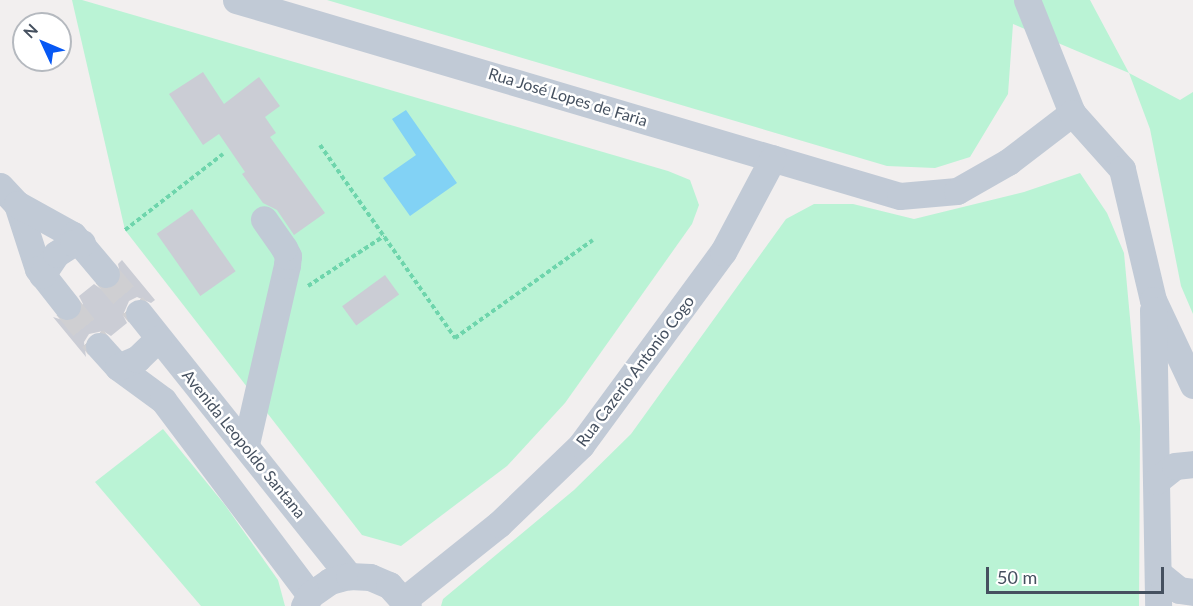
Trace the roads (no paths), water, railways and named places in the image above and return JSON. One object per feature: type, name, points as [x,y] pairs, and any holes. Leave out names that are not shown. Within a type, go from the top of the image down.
[{"type":"street","name":"Rua José Lopes de Faria","points":[[236,0],[900,195],[957,191],[1008,162],[1072,113]]},
{"type":"street","points":[[1027,0],[1072,113],[1122,170],[1153,300],[1193,385]]},
{"type":"street","name":"Rua Cazerio Antonio Cogo","points":[[407,603],[499,524],[581,446],[723,252],[773,158]]},
{"type":"street","points":[[20,207],[82,243],[106,274]]},
{"type":"street","points":[[20,207],[38,269],[67,306]]},
{"type":"street","points":[[246,444],[288,256],[264,219]]},
{"type":"street","points":[[42,275],[56,254],[72,243],[82,243]]},
{"type":"street","points":[[1153,300],[1158,606]]},
{"type":"street","name":"Avenida Leopoldo Santana","points":[[139,313],[246,444],[349,576]]},
{"type":"street","points":[[118,367],[137,359],[158,339]]},
{"type":"street","points":[[99,346],[118,367],[163,400],[307,601],[330,581],[349,576],[370,577],[389,585],[407,603]]},
{"type":"street","points":[[1156,481],[1175,466],[1193,464]]},
{"type":"street","points":[[1158,573],[1179,590],[1193,592]]},
{"type":"water","points":[[406,110],[457,183],[410,216],[383,178],[416,155],[392,119]]},
{"type":"tunnel","points":[[106,274],[139,313]]},
{"type":"tunnel","points":[[67,306],[99,346]]}]
